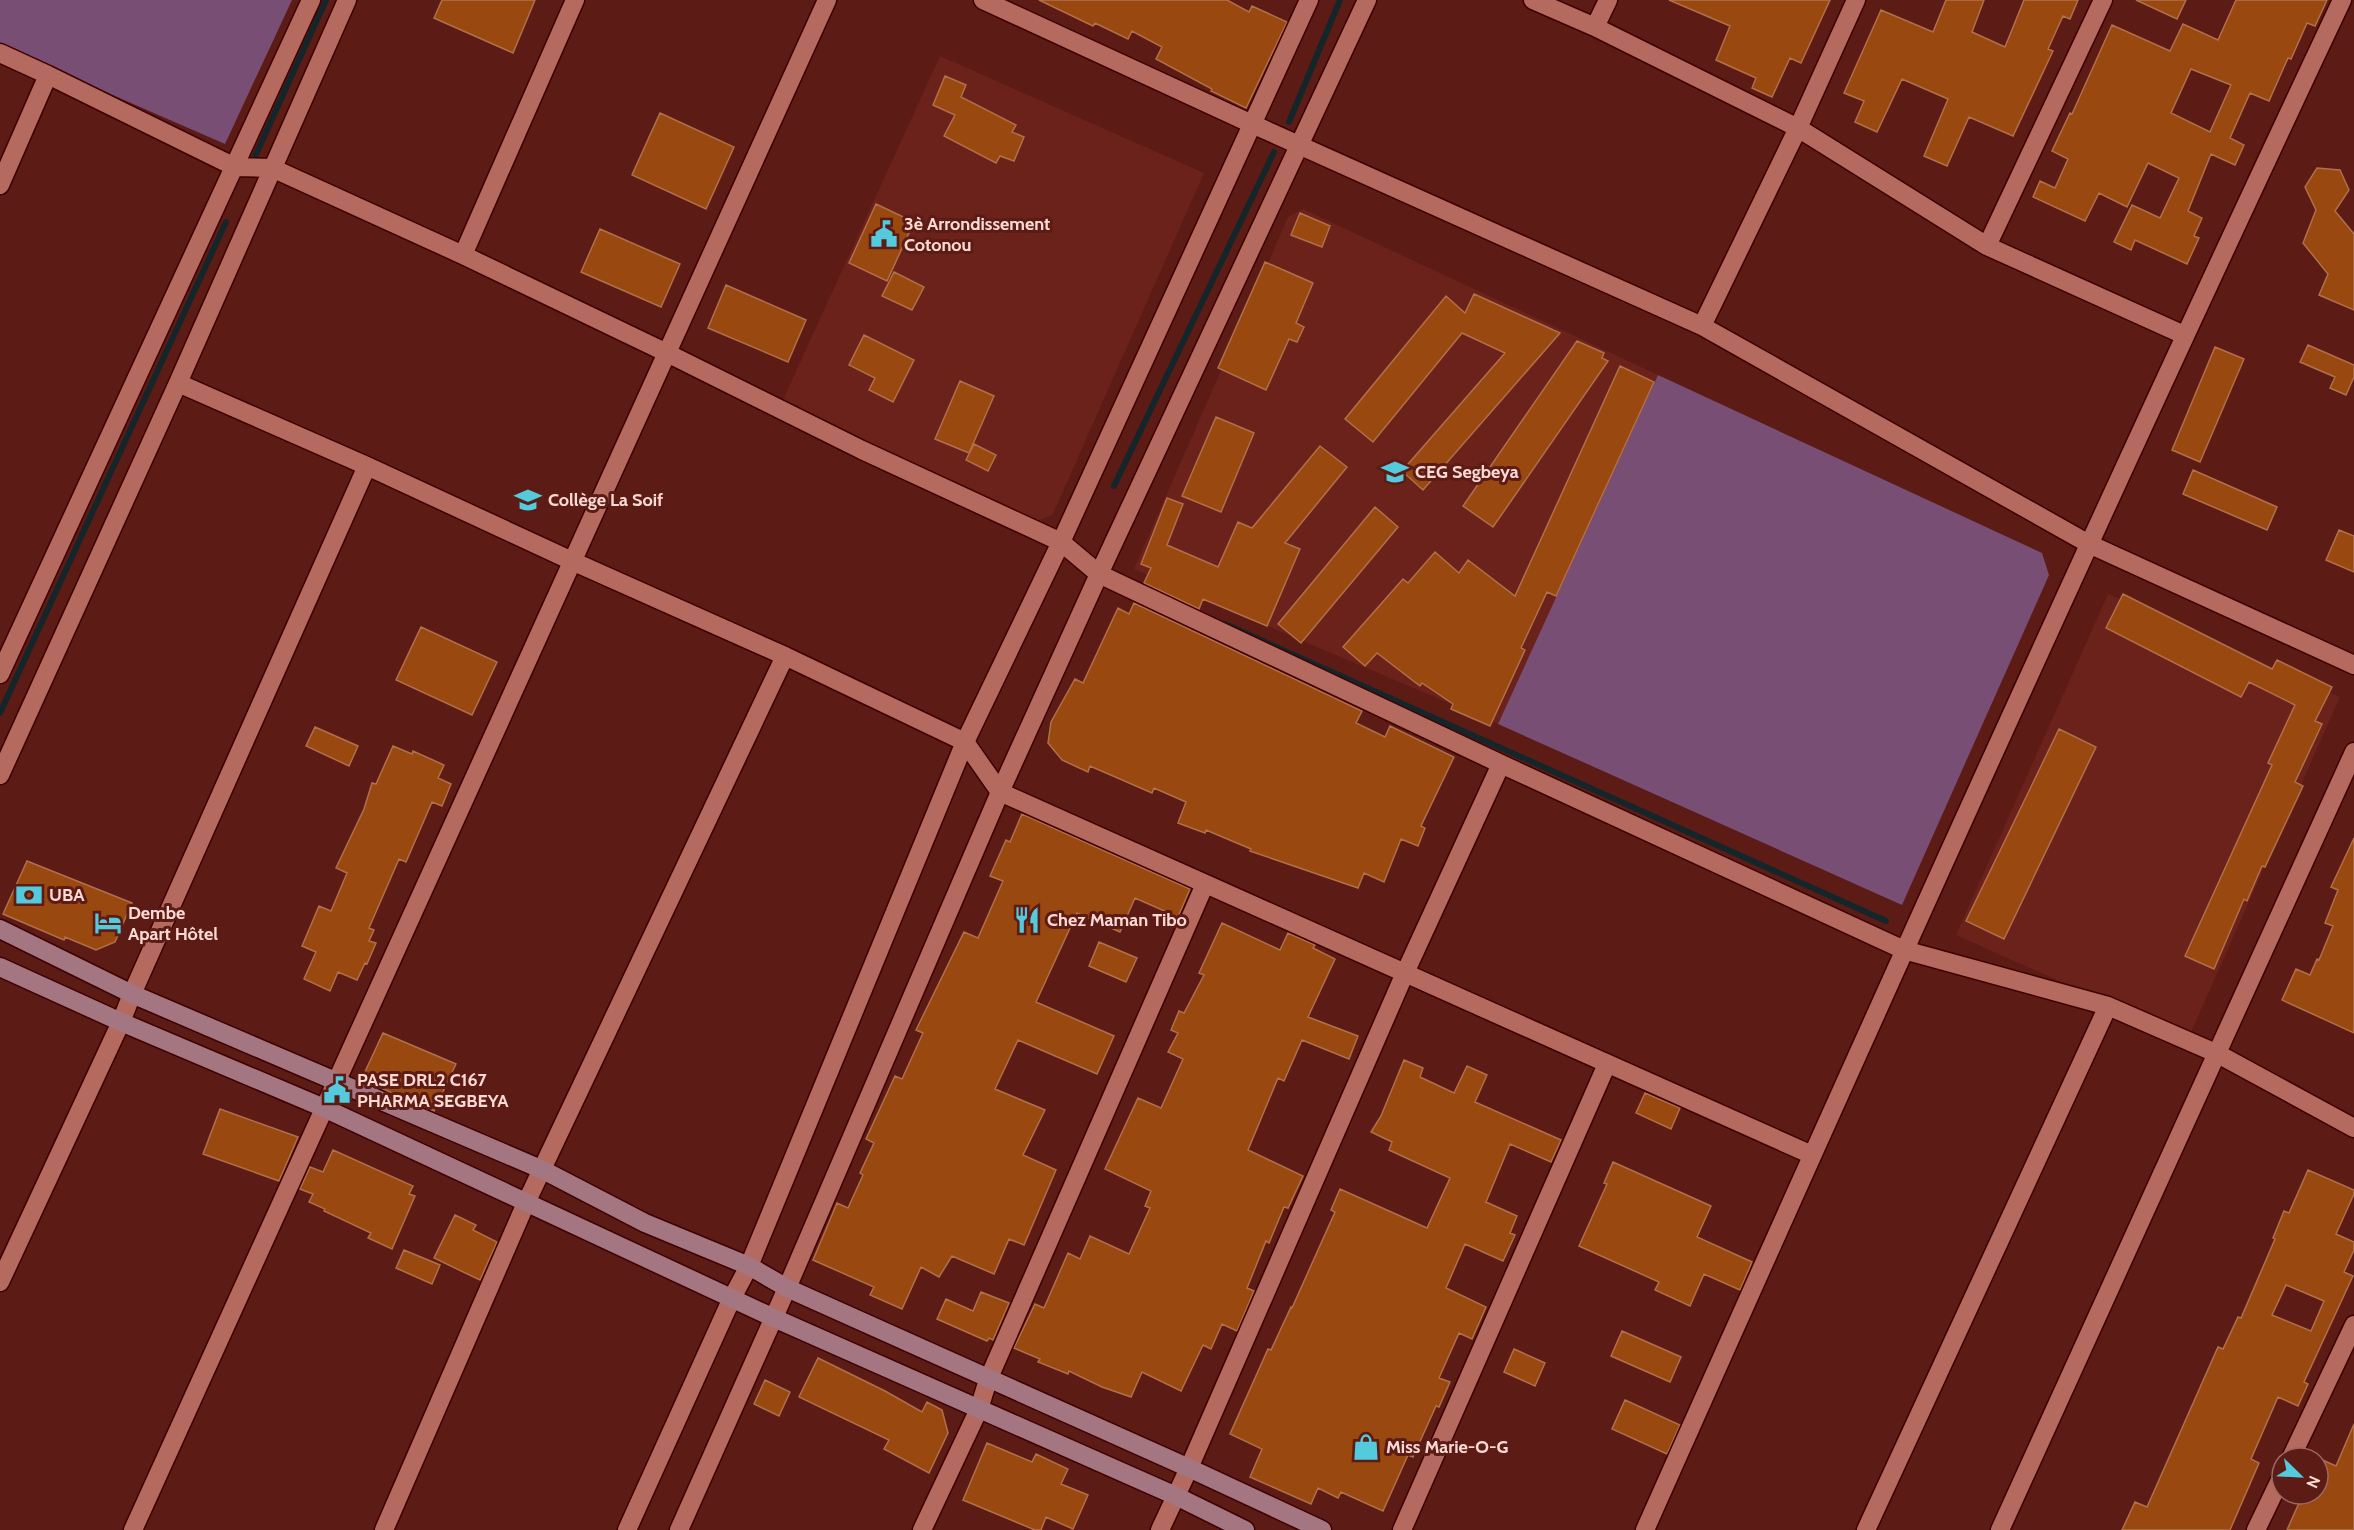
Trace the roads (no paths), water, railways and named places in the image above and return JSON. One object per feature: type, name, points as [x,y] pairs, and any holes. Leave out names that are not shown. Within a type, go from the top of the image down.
[{"type":"main road","points":[[0,929],[132,994],[543,1170],[645,1222],[749,1266],[787,1288],[1322,1530]]},
{"type":"main road","points":[[0,967],[121,1022],[324,1108],[774,1318],[1176,1496],[1245,1530]]},
{"type":"street","points":[[1,667],[311,0]]},
{"type":"street","points":[[0,775],[178,384],[347,0]]},
{"type":"street","points":[[463,255],[575,0]]},
{"type":"street","points":[[133,1530],[827,0]]},
{"type":"street","points":[[983,0],[1252,124],[1702,326],[2089,544],[2354,665]]},
{"type":"street","points":[[627,1530],[732,1298],[749,1266],[965,742],[1060,542],[1309,0]]},
{"type":"street","points":[[679,1530],[774,1318],[1000,792],[1099,574],[1367,0]]},
{"type":"street","points":[[1533,0],[1595,27],[1798,128],[1987,246],[2184,335]]},
{"type":"street","points":[[1595,27],[1608,0]]},
{"type":"street","points":[[1702,326],[1798,128],[1856,0]]},
{"type":"street","points":[[1987,246],[2103,0]]},
{"type":"street","points":[[1645,1530],[1904,950],[2184,335],[2342,0]]},
{"type":"street","points":[[0,53],[235,167],[272,168],[463,255],[667,352],[862,450],[1060,542],[1099,574],[1501,764],[1904,950],[2108,1006],[2218,1054],[2354,1128]]},
{"type":"street","points":[[0,185],[48,75]]},
{"type":"street","points":[[178,384],[367,466],[965,742],[1000,792],[1812,1155]]},
{"type":"street","points":[[0,1282],[121,1022],[367,466]]},
{"type":"street","points":[[384,1530],[526,1203],[785,657]]},
{"type":"street","points":[[2000,1530],[2354,752]]},
{"type":"street","points":[[1160,1530],[1405,973],[1501,764]]},
{"type":"street","points":[[921,1530],[979,1408],[988,1380],[1205,884]]},
{"type":"street","points":[[1866,1530],[2108,1006]]},
{"type":"street","points":[[1402,1530],[1607,1064]]},
{"type":"street","points":[[2297,1446],[2354,1325]]},
{"type":"street","points":[[2256,1530],[2270,1501]]},
{"type":"waterway","points":[[251,165],[326,0]]},
{"type":"waterway","points":[[1289,122],[1340,0]]},
{"type":"waterway","points":[[1114,486],[1274,152]]},
{"type":"waterway","points":[[0,713],[226,222]]},
{"type":"waterway","points":[[1225,624],[1886,921]]},
{"type":"place","name":"3è Arrondissement Cotonou","points":[[884,234]]},
{"type":"place","name":"CEG Segbeya","points":[[1395,472]]},
{"type":"place","name":"Collège La Soif","points":[[528,500]]},
{"type":"place","name":"UBA","points":[[29,895]]},
{"type":"place","name":"Chez Maman Tibo","points":[[1027,920]]},
{"type":"place","name":"Dembe Apart Hôtel","points":[[108,923]]},
{"type":"place","name":"PASE DRL2 C167 PHARMA SEGBEYA","points":[[337,1090]]},
{"type":"place","name":"Miss Marie-O-G","points":[[1366,1447]]}]
